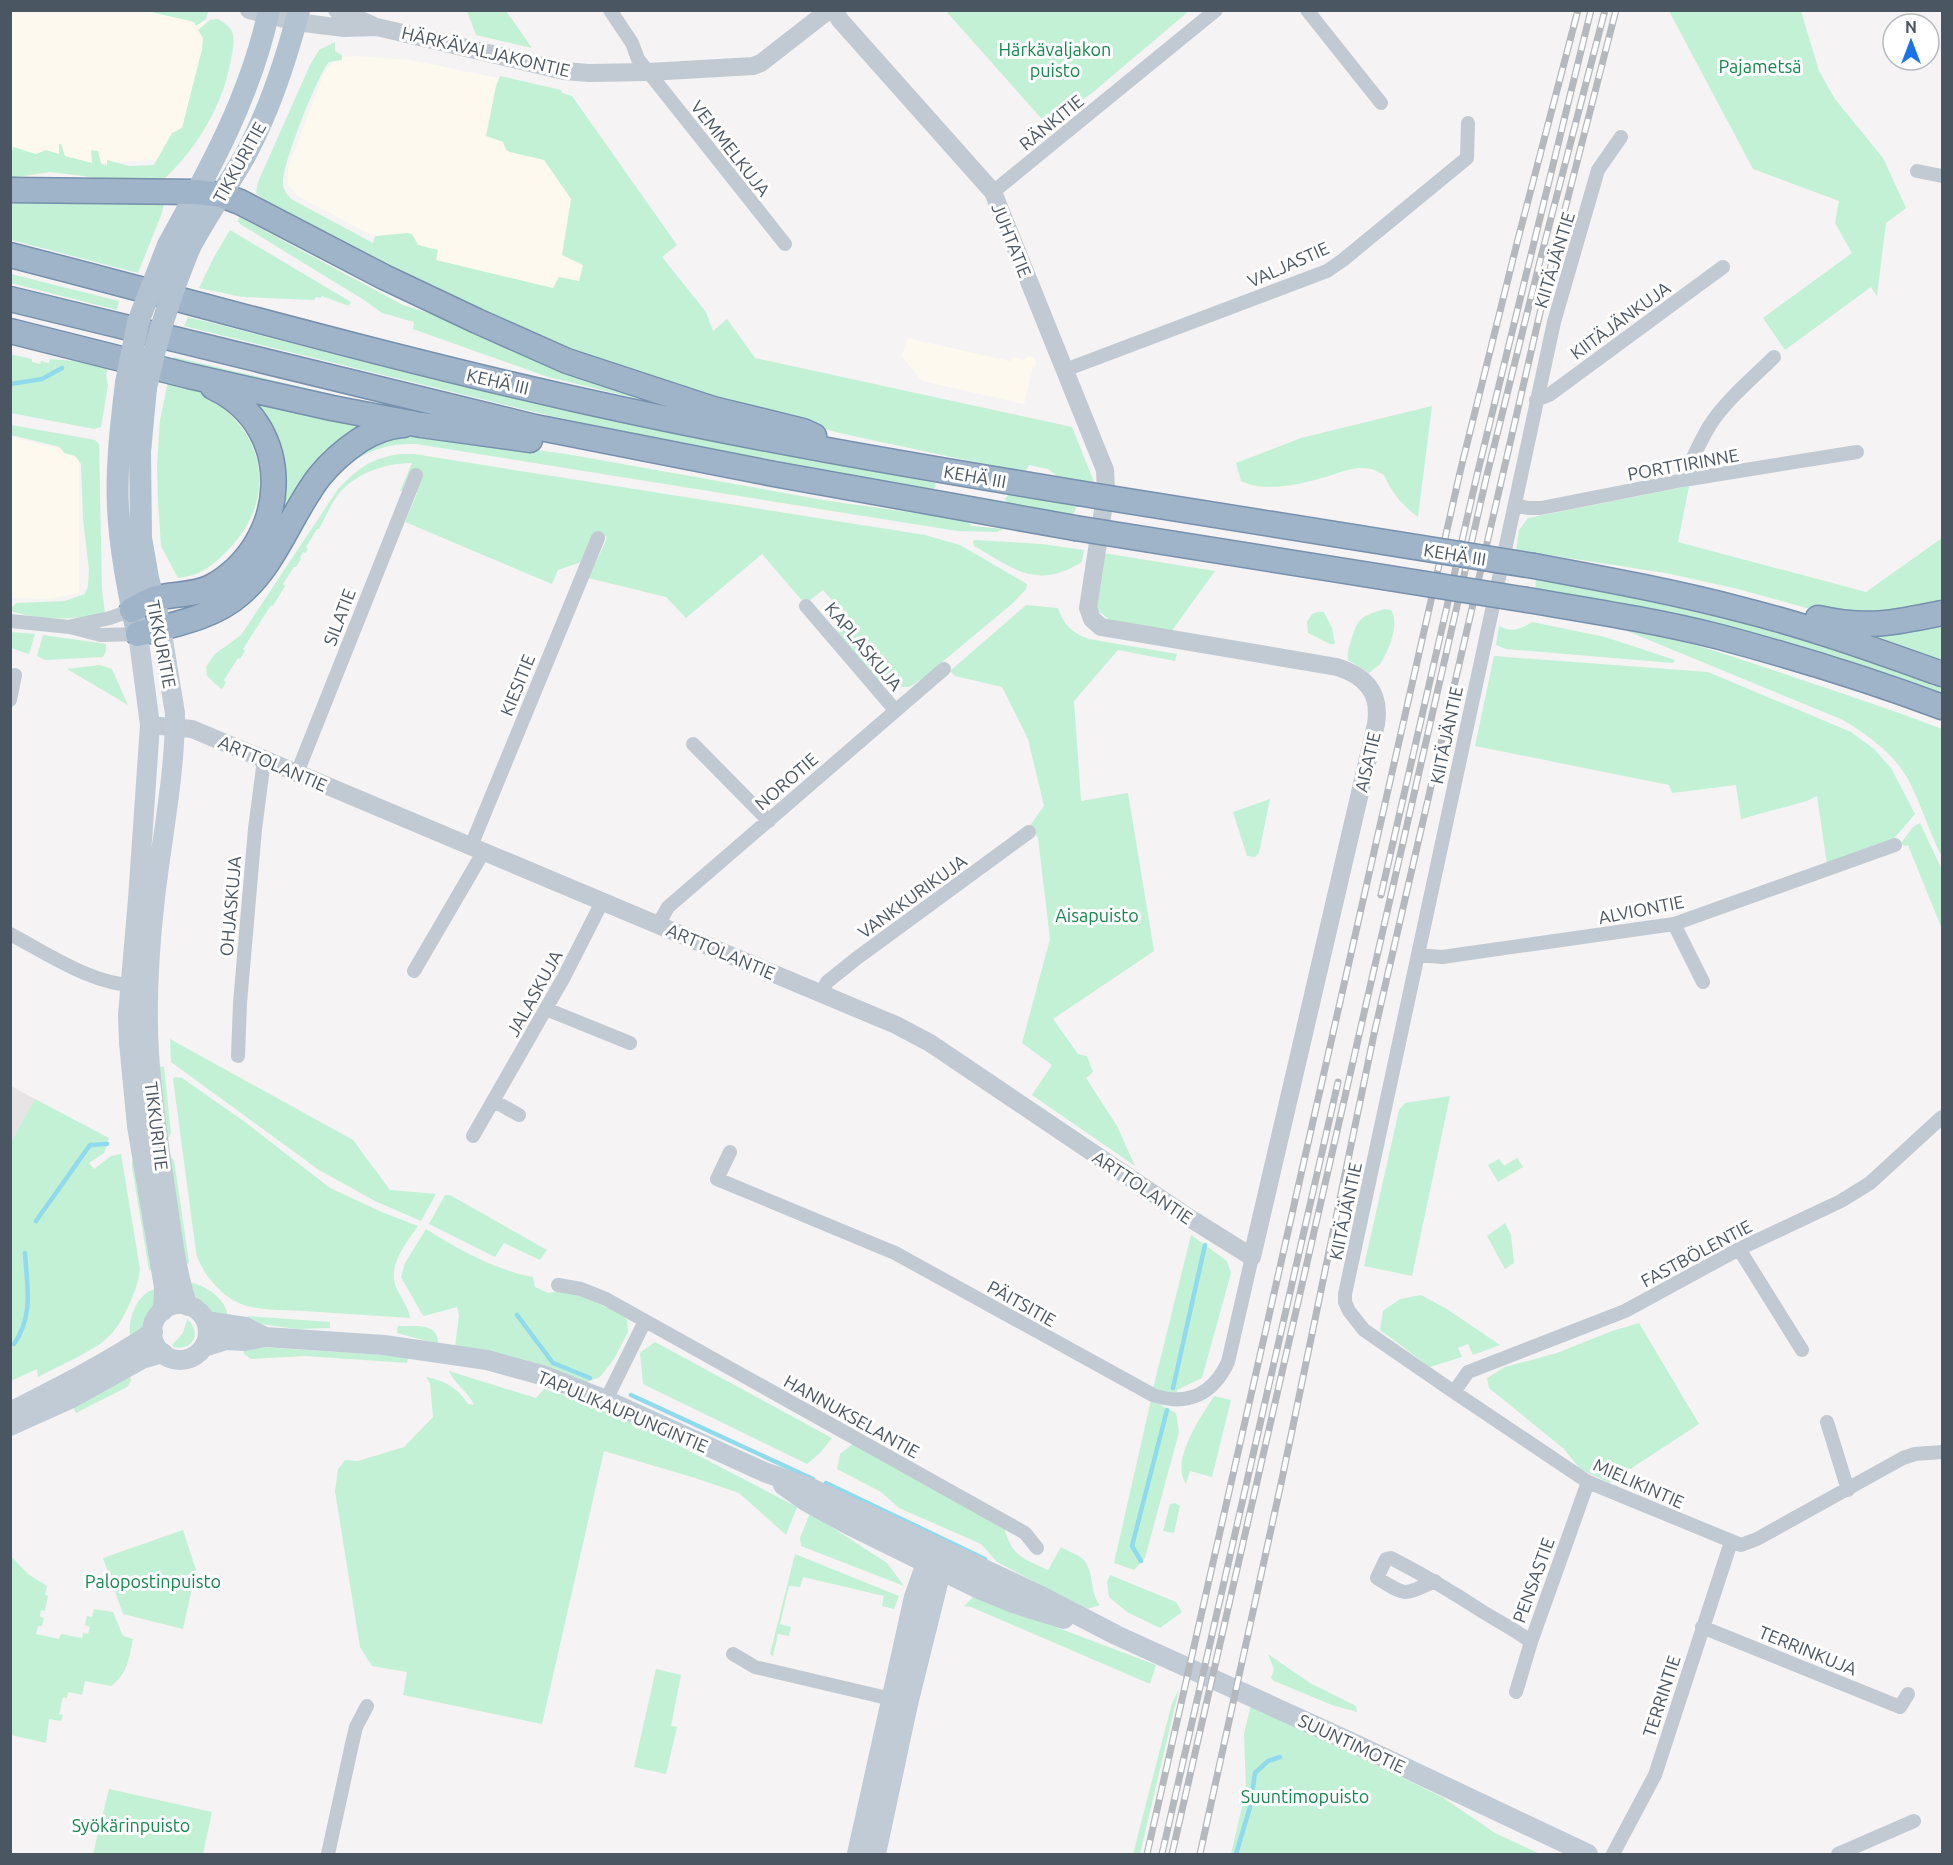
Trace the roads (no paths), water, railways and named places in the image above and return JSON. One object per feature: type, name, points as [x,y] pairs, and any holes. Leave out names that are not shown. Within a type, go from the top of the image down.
[{"type":"highway","points":[[10,190],[197,192],[221,195],[240,202],[384,277],[567,361],[713,409],[803,431],[857,456]]},
{"type":"highway","name":"KEHÄ III","points":[[10,255],[422,363],[582,401],[775,441],[1078,493],[1534,566],[1666,592],[1744,610],[1834,637],[1942,674]]},
{"type":"highway","name":"KEHÄ III","points":[[10,299],[605,442],[1075,528],[1606,613],[1719,637],[1840,672],[1941,707]]},
{"type":"highway","points":[[10,331],[189,376],[421,425],[534,441],[605,442]]},
{"type":"highway","points":[[132,610],[154,598],[209,589],[229,575],[245,559],[258,541],[269,518],[275,492],[274,473],[268,447],[257,425],[239,404],[218,389],[189,376]]},
{"type":"highway","points":[[138,634],[211,612],[225,605],[251,584],[267,565],[319,478],[338,456],[372,433],[396,425],[421,425]]},
{"type":"highway","points":[[1744,610],[1798,614],[1866,626],[1942,613]]},
{"type":"main road","name":"TIKKURITIE","points":[[188,1305],[174,1252],[139,986],[138,899],[150,725],[138,634],[120,544],[117,506],[119,451],[136,385],[153,351],[167,303],[179,247],[197,192],[242,101],[262,12]]},
{"type":"main road","name":"TIKKURITIE","points":[[179,247],[221,195],[246,153],[265,115],[297,16]]},
{"type":"main road","name":"TIKKURITIE","points":[[136,385],[140,452],[141,538],[148,578],[161,628],[175,713],[174,756],[155,899],[139,986],[128,1015],[131,1081],[141,1158],[164,1287],[163,1311]]},
{"type":"main road","points":[[176,1305],[188,1305],[201,1313],[206,1321],[207,1335],[204,1347],[193,1358],[174,1360],[158,1348],[153,1332],[155,1322],[163,1311],[176,1305]]},
{"type":"main road","name":"TAPULIKAUPUNGINTIE","points":[[206,1321],[245,1327],[265,1337]]},
{"type":"main road","points":[[10,1412],[55,1391],[107,1362],[153,1332]]},
{"type":"main road","name":"TAPULIKAUPUNGINTIE","points":[[204,1347],[226,1340],[244,1341],[265,1337],[384,1346],[487,1360],[545,1377],[606,1400],[764,1472],[807,1502],[937,1561]]},
{"type":"main road","points":[[10,1426],[70,1399],[142,1359],[163,1353]]},
{"type":"main road","points":[[857,1854],[937,1561]]},
{"type":"main road","name":"SUUNTIMOTIE","points":[[937,1561],[979,1589],[1013,1603],[1116,1635],[1588,1854]]},
{"type":"main road","points":[[876,1854],[900,1701]]},
{"type":"street","name":"HÄRKÄVALJAKONTIE","points":[[337,10],[376,27],[564,70],[589,73],[753,66],[832,10]]},
{"type":"street","name":"VEMMELKUJA","points":[[610,10],[632,43],[638,59],[785,244]]},
{"type":"street","name":"JUHTATIE","points":[[832,10],[993,192],[1105,470],[1106,480]]},
{"type":"street","name":"RÄNKITIE","points":[[993,192],[1216,10]]},
{"type":"street","points":[[1307,10],[1382,103]]},
{"type":"street","name":"HÄRKÄVALJAKONTIE","points":[[262,12],[297,16],[344,28],[376,27]]},
{"type":"street","name":"VALJASTIE","points":[[1065,370],[1327,271],[1467,158],[1468,123]]},
{"type":"street","name":"KIITÄJÄNTIE","points":[[1349,1311],[1345,1302],[1345,1294],[1554,322],[1598,170],[1622,137]]},
{"type":"street","points":[[1917,171],[1942,176]]},
{"type":"street","name":"KIITÄJÄNKUJA","points":[[1536,400],[1549,395],[1723,267]]},
{"type":"street","points":[[1683,480],[1711,423],[1732,398],[1774,357]]},
{"type":"street","name":"PORTTIRINNE","points":[[1515,505],[1541,508],[1683,480],[1857,452]]},
{"type":"street","name":"SILATIE","points":[[297,773],[416,475]]},
{"type":"street","name":"AISATIE","points":[[1106,480],[1088,608],[1092,619],[1101,627],[1348,670],[1368,685],[1376,706],[1376,724],[1252,1257]]},
{"type":"street","name":"KIESITIE","points":[[414,971],[477,849],[598,538]]},
{"type":"street","name":"KAPLASKUJA","points":[[806,606],[895,710]]},
{"type":"street","points":[[70,627],[110,618],[132,610]]},
{"type":"street","points":[[10,621],[70,627],[101,635],[138,634]]},
{"type":"street","name":"NOROTIE","points":[[658,925],[668,907],[944,669]]},
{"type":"street","points":[[10,700],[15,675]]},
{"type":"street","name":"ARTTOLANTIE","points":[[150,725],[192,729],[896,1025],[930,1043],[1188,1217],[1252,1257]]},
{"type":"street","points":[[693,744],[769,820]]},
{"type":"street","name":"OHJASKUJA","points":[[238,1056],[237,1040],[244,958],[264,759]]},
{"type":"street","name":"VANKKURIKUJA","points":[[822,993],[827,982],[857,958],[1029,832]]},
{"type":"street","name":"ALVIONTIE","points":[[1418,955],[1443,957],[1674,924],[1895,845]]},
{"type":"street","name":"JALASKUJA","points":[[473,1136],[546,1009],[602,902]]},
{"type":"street","points":[[1674,924],[1703,982]]},
{"type":"street","points":[[10,934],[92,977],[139,986]]},
{"type":"street","points":[[546,1009],[630,1043]]},
{"type":"street","points":[[494,1101],[519,1115]]},
{"type":"street","name":"FASTBÖLENTIE","points":[[1454,1392],[1468,1372],[1625,1311],[1739,1249],[1840,1201],[1870,1183],[1942,1117]]},
{"type":"street","name":"PÄITSITIE","points":[[730,1152],[717,1179],[893,1252],[1153,1395],[1166,1399],[1182,1400],[1204,1392],[1222,1374],[1228,1362],[1252,1257]]},
{"type":"street","points":[[1739,1249],[1802,1350]]},
{"type":"street","name":"HANNUKSELANTIE","points":[[558,1285],[594,1293],[645,1321],[1025,1533],[1037,1548]]},
{"type":"street","name":"MIELIKINTIE","points":[[1349,1311],[1364,1330],[1588,1482],[1731,1542]]},
{"type":"street","points":[[606,1400],[645,1321]]},
{"type":"street","points":[[1827,1422],[1848,1490]]},
{"type":"street","points":[[1731,1542],[1747,1544],[1903,1458],[1915,1454],[1942,1452]]},
{"type":"street","name":"PENSASTIE","points":[[1516,1692],[1531,1642],[1588,1482]]},
{"type":"street","name":"TERRINTIE","points":[[1613,1854],[1655,1775],[1731,1542]]},
{"type":"street","points":[[1435,1581],[1531,1642]]},
{"type":"street","name":"TERRINKUJA","points":[[1702,1627],[1903,1711],[1908,1694]]},
{"type":"street","points":[[733,1654],[755,1667],[900,1701]]},
{"type":"street","points":[[328,1854],[356,1727],[367,1706]]},
{"type":"street","points":[[1838,1854],[1914,1821]]},
{"type":"waterway","points":[[10,384],[42,379],[62,368]]},
{"type":"waterway","points":[[36,1221],[90,1145],[107,1144]]},
{"type":"waterway","points":[[1173,1388],[1205,1245]]},
{"type":"waterway","points":[[14,1344],[27,1311],[25,1253]]},
{"type":"waterway","points":[[517,1315],[553,1363],[590,1378]]},
{"type":"waterway","points":[[631,1395],[813,1479]]},
{"type":"waterway","points":[[1141,1561],[1132,1546],[1167,1410]]},
{"type":"waterway","points":[[826,1483],[985,1559]]},
{"type":"waterway","points":[[1236,1854],[1250,1807],[1255,1773],[1268,1761],[1280,1757]]},
{"type":"railway","points":[[1147,1854],[1461,468],[1578,10]]},
{"type":"railway","points":[[1381,895],[1477,475],[1591,10]]},
{"type":"railway","points":[[1172,1854],[1486,479],[1605,10]]},
{"type":"railway","points":[[1200,1854],[1282,1479],[1374,1034],[1554,252],[1616,10]]},
{"type":"railway","points":[[1162,1854],[1338,1082]]},
{"type":"park label","name":"Härkävaljakon puisto","points":[[1055,59]]},
{"type":"park label","name":"Pajametsä","points":[[1760,66]]},
{"type":"park label","name":"Aisapuisto","points":[[1097,915]]},
{"type":"park label","name":"Palopostinpuisto","points":[[153,1581]]},
{"type":"park label","name":"Suuntimopuisto","points":[[1305,1796]]},
{"type":"park label","name":"Syökärinpuisto","points":[[131,1825]]}]
